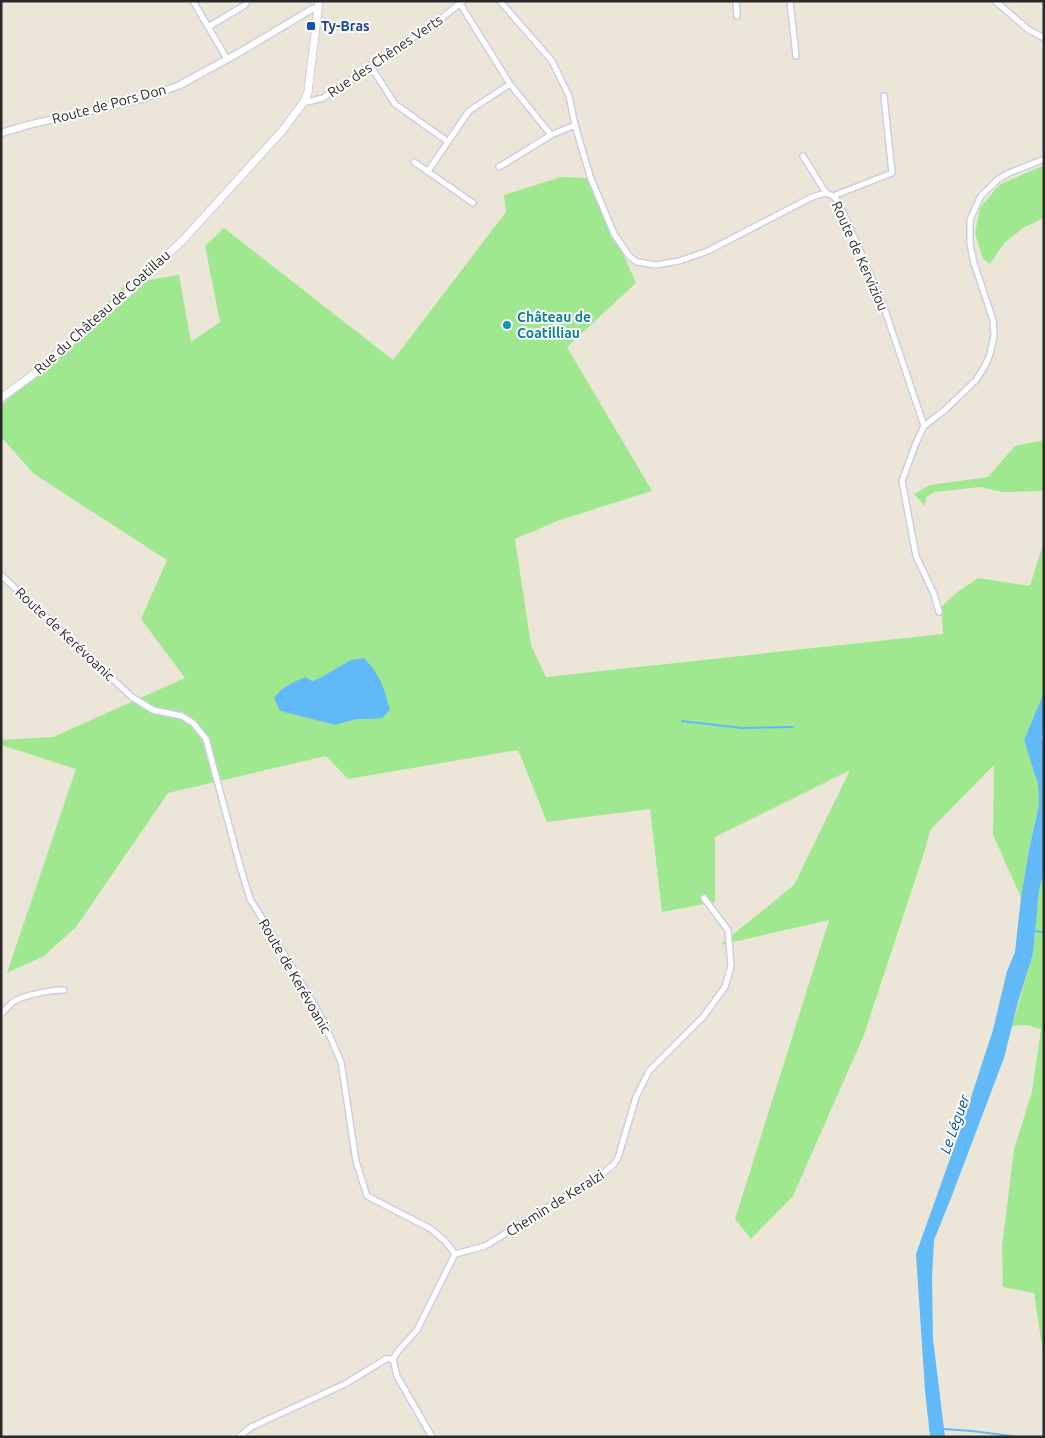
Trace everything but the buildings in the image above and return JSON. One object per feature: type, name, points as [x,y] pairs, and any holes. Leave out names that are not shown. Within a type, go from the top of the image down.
[{"type":"main road","points":[[303,103],[308,86],[319,5]]},
{"type":"main road","name":"Rue du Château de Coatillau","points":[[1,398],[31,376],[132,288],[200,223],[282,131],[303,103]]},
{"type":"street","points":[[193,1],[227,59]]},
{"type":"street","points":[[208,27],[245,5],[247,1]]},
{"type":"street","name":"Route de Kerviziou","points":[[500,1],[552,61],[569,96],[575,125],[590,176],[614,234],[630,257],[636,262],[656,265],[678,261],[708,251],[804,200],[818,194],[826,193],[833,196],[838,202],[858,244],[880,297],[924,426]]},
{"type":"street","points":[[736,1],[737,16]]},
{"type":"street","points":[[790,1],[796,56]]},
{"type":"street","points":[[995,1],[1029,30],[1044,38]]},
{"type":"street","points":[[460,2],[510,84],[551,135]]},
{"type":"street","name":"Rue des Chênes Verts","points":[[303,103],[323,98],[438,21],[460,2]]},
{"type":"street","name":"Route de Pors Don","points":[[1,133],[145,98],[180,85],[319,5]]},
{"type":"street","points":[[370,65],[395,104],[447,141]]},
{"type":"street","points":[[428,171],[469,111],[510,84]]},
{"type":"street","points":[[833,196],[892,173],[884,96]]},
{"type":"street","points":[[499,167],[551,135],[575,125]]},
{"type":"street","points":[[803,156],[826,193]]},
{"type":"street","points":[[938,612],[934,594],[916,556],[902,481],[924,426],[946,409],[976,380],[986,366],[990,354],[994,336],[993,320],[974,263],[970,244],[970,220],[977,204],[981,196],[997,180],[1044,159]]},
{"type":"street","points":[[414,162],[473,203]]},
{"type":"street","name":"Route de Kerévoanic","points":[[1,575],[132,697],[153,710],[182,716],[193,723],[203,734],[206,739],[250,898],[323,1020],[341,1062],[356,1161],[367,1196],[431,1229],[445,1241],[455,1254]]},
{"type":"street","name":"Chemin de Keralzi","points":[[455,1254],[485,1246],[601,1175],[618,1158],[636,1097],[648,1070],[703,1017],[725,987],[731,966],[728,930],[704,898]]},
{"type":"street","points":[[1,1014],[7,1007],[19,999],[55,990],[64,990]]},
{"type":"street","points":[[432,1437],[397,1376],[393,1359],[417,1330],[455,1254]]},
{"type":"street","points":[[239,1437],[251,1427],[344,1384],[386,1359],[393,1359]]},
{"type":"green space","points":[[1044,165],[1044,218],[1023,228],[1004,243],[990,264],[983,259],[975,233],[980,208],[999,185]]},
{"type":"green space","points":[[561,177],[586,178],[596,193],[636,283],[567,347],[652,491],[560,520],[515,539],[531,645],[546,677],[943,634],[941,607],[956,593],[978,578],[1030,586],[1044,541],[1044,692],[1024,740],[1038,784],[1039,805],[1021,897],[993,835],[994,765],[930,830],[864,1035],[793,1196],[751,1239],[735,1219],[829,920],[720,945],[794,885],[850,770],[715,837],[715,902],[662,912],[650,809],[547,822],[518,750],[348,779],[326,756],[168,793],[76,927],[44,956],[7,973],[76,769],[1,745],[1,740],[53,737],[185,678],[141,619],[167,560],[34,474],[1,437],[1,406],[126,284],[179,275],[191,342],[220,322],[205,246],[224,228],[393,360],[506,212],[504,195]],"holes":[[[306,677],[312,681],[320,678],[371,719],[357,719],[335,725],[280,711]]]},
{"type":"green space","points":[[1044,440],[1044,491],[1003,492],[980,487],[935,492],[926,497],[925,506],[914,494],[930,485],[988,477],[1015,446]]},
{"type":"green space","points":[[1044,873],[1044,1360],[1034,1293],[1003,1287],[1002,1247],[1014,1149],[1032,1092],[1041,1029],[1026,1025],[1012,1026],[1033,954],[1039,888]]},
{"type":"water","points":[[364,658],[381,682],[386,695],[390,710],[382,718],[357,719],[335,725],[280,711],[274,698],[288,685],[306,677],[312,681],[351,660]]},
{"type":"water","points":[[1044,692],[1044,731],[1042,737],[1044,744],[1044,873],[1039,890],[1033,954],[1018,1002],[1004,1058],[934,1240],[932,1278],[933,1339],[945,1437],[930,1437],[916,1254],[961,1128],[993,1030],[1007,971],[1015,952],[1021,897],[1039,805],[1038,784],[1024,740]]},
{"type":"waterway","points":[[682,721],[742,728],[793,727]]},
{"type":"waterway","points":[[1034,931],[1044,932]]},
{"type":"waterway","points":[[944,1429],[1021,1437]]},
{"type":"place","name":"Ty-Bras","points":[[311,26]]},
{"type":"place","name":"Château de Coatilliau","points":[[507,325]]},
{"type":"water label","name":"Le Léguer","points":[[955,1124]]}]
